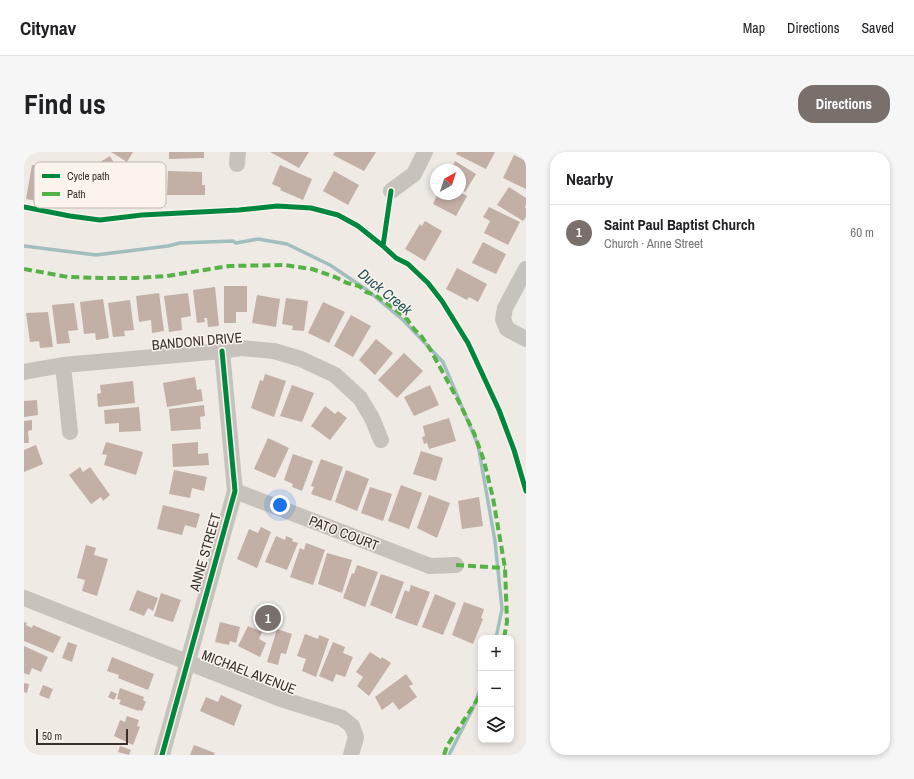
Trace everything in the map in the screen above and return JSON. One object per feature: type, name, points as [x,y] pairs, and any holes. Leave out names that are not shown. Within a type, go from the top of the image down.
[{"type":"street","points":[[391,191],[414,174],[425,152]]},
{"type":"street","points":[[526,269],[505,308],[503,319],[507,329],[526,339]]},
{"type":"street","name":"BANDONI DRIVE","points":[[24,372],[63,365],[222,352],[241,348],[274,351],[301,359],[335,375],[360,398],[372,418],[381,440]]},
{"type":"street","name":"ANNE STREET","points":[[162,755],[234,491],[222,352]]},
{"type":"street","points":[[63,365],[70,432]]},
{"type":"street","name":"PATO COURT","points":[[234,491],[430,566],[456,565]]},
{"type":"street","name":"MICHAEL AVENUE","points":[[24,598],[280,699],[342,718],[352,726],[356,737],[351,755]]},
{"type":"building","points":[[111,152],[133,152],[127,162]]},
{"type":"building","points":[[169,152],[204,152],[204,158],[169,159]]},
{"type":"building","points":[[270,152],[309,152],[299,168]]},
{"type":"building","points":[[335,152],[376,152],[364,171],[333,155]]},
{"type":"building","points":[[457,152],[495,152],[486,169],[456,154]]},
{"type":"building","points":[[514,155],[526,161],[526,189],[503,178]]},
{"type":"building","points":[[110,156],[113,162],[100,162]]},
{"type":"building","points":[[32,165],[34,165],[34,200],[26,199]]},
{"type":"building","points":[[280,165],[312,179],[303,200],[280,190],[281,188],[272,184]]},
{"type":"building","points":[[466,168],[476,174],[466,190]]},
{"type":"building","points":[[168,171],[202,172],[202,185],[205,185],[205,195],[167,195]]},
{"type":"building","points":[[334,171],[359,185],[348,205],[323,191]]},
{"type":"building","points":[[509,187],[526,198],[526,217],[523,221],[497,205]]},
{"type":"building","points":[[435,200],[465,200],[456,216],[433,204]]},
{"type":"building","points":[[489,207],[520,222],[508,245],[484,233],[490,221],[483,217]]},
{"type":"building","points":[[425,221],[442,231],[425,261],[405,249],[420,224],[422,226]]},
{"type":"building","points":[[483,242],[506,254],[496,274],[472,263]]},
{"type":"building","points":[[457,268],[487,284],[478,302],[469,297],[467,300],[446,289]]},
{"type":"building","points":[[224,286],[247,286],[247,312],[236,312],[236,323],[224,323]]},
{"type":"building","points":[[215,287],[219,326],[208,327],[207,318],[204,318],[205,322],[197,323],[193,290]]},
{"type":"building","points":[[159,293],[164,331],[152,333],[151,320],[139,322],[136,296]]},
{"type":"building","points":[[188,293],[191,316],[181,318],[182,330],[169,332],[164,296]]},
{"type":"building","points":[[257,295],[280,299],[276,327],[252,323]]},
{"type":"building","points":[[286,298],[308,301],[304,331],[292,330],[293,326],[282,324]]},
{"type":"building","points":[[103,299],[109,338],[96,340],[95,333],[84,334],[80,302]]},
{"type":"building","points":[[130,300],[134,330],[124,331],[125,336],[113,337],[108,303]]},
{"type":"building","points":[[323,302],[345,312],[329,343],[308,333]]},
{"type":"building","points":[[74,303],[78,330],[68,331],[70,343],[57,344],[52,305]]},
{"type":"building","points":[[48,312],[53,347],[40,348],[39,341],[30,342],[26,313]]},
{"type":"building","points":[[351,315],[371,326],[353,357],[334,346]]},
{"type":"building","points":[[376,339],[393,353],[375,375],[359,360]]},
{"type":"building","points":[[404,353],[423,371],[397,398],[378,380]]},
{"type":"building","points":[[265,374],[286,381],[274,417],[251,408],[260,380],[263,381]]},
{"type":"building","points":[[195,377],[197,390],[201,389],[203,401],[167,407],[163,383]]},
{"type":"building","points":[[133,381],[135,403],[98,407],[97,394],[101,393],[100,385]]},
{"type":"building","points":[[292,385],[314,393],[302,422],[280,416]]},
{"type":"building","points":[[430,385],[439,405],[414,416],[404,397]]},
{"type":"building","points":[[37,400],[38,415],[24,417],[24,401]]},
{"type":"building","points":[[204,405],[205,416],[200,417],[201,429],[171,431],[169,409]]},
{"type":"building","points":[[325,406],[335,414],[338,411],[347,418],[330,440],[311,426]]},
{"type":"building","points":[[139,407],[141,431],[119,432],[119,423],[105,424],[104,410]]},
{"type":"building","points":[[449,418],[456,441],[429,449],[427,443],[424,444],[422,437],[425,436],[423,426]]},
{"type":"building","points":[[32,420],[32,430],[28,431],[29,443],[24,443],[24,421]]},
{"type":"building","points":[[268,438],[289,448],[275,478],[254,469]]},
{"type":"building","points":[[106,442],[143,452],[136,475],[104,465],[107,455],[102,454]]},
{"type":"building","points":[[198,442],[198,454],[208,453],[209,465],[173,467],[172,444]]},
{"type":"building","points":[[36,445],[43,464],[24,472],[24,450]]},
{"type":"building","points":[[421,451],[443,458],[436,481],[413,474]]},
{"type":"building","points":[[293,454],[313,461],[302,491],[292,487],[293,484],[284,480]]},
{"type":"building","points":[[321,459],[343,467],[331,501],[311,494],[314,487],[311,486]]},
{"type":"building","points":[[80,467],[83,472],[90,467],[110,495],[103,501],[101,497],[91,504],[69,475]]},
{"type":"building","points":[[174,470],[207,477],[204,491],[192,488],[190,498],[169,494]]},
{"type":"building","points":[[346,470],[369,479],[357,511],[335,502]]},
{"type":"building","points":[[401,485],[422,493],[409,529],[388,521]]},
{"type":"building","points":[[370,487],[392,494],[383,521],[361,513]]},
{"type":"building","points":[[429,495],[450,503],[437,538],[417,528]]},
{"type":"building","points":[[479,497],[483,526],[462,529],[458,501]]},
{"type":"building","points":[[163,505],[200,514],[196,528],[185,525],[182,535],[157,529]]},
{"type":"building","points":[[261,527],[271,532],[257,568],[237,559],[249,529],[258,533]]},
{"type":"building","points":[[276,536],[285,540],[286,536],[293,539],[292,541],[298,543],[287,570],[265,562]]},
{"type":"building","points":[[306,543],[325,550],[313,585],[290,577],[300,548],[304,550]]},
{"type":"building","points":[[86,545],[96,548],[94,555],[108,559],[97,596],[82,591],[85,580],[77,578]]},
{"type":"building","points":[[327,553],[352,560],[342,593],[318,584]]},
{"type":"building","points":[[357,565],[378,572],[365,607],[343,598],[352,573],[354,574]]},
{"type":"building","points":[[381,574],[404,582],[392,614],[370,605]]},
{"type":"building","points":[[411,585],[430,592],[417,626],[395,618],[405,590],[409,592]]},
{"type":"building","points":[[137,590],[158,598],[153,611],[148,608],[144,616],[129,610]]},
{"type":"building","points":[[161,593],[181,600],[173,622],[154,616]]},
{"type":"building","points":[[435,594],[456,603],[443,635],[422,627]]},
{"type":"building","points":[[464,602],[484,609],[481,618],[483,619],[473,644],[452,635]]},
{"type":"building","points":[[24,622],[32,628],[33,625],[61,637],[53,653],[24,641]]},
{"type":"building","points":[[220,622],[240,627],[236,643],[230,641],[229,645],[215,642]]},
{"type":"building","points":[[248,626],[262,632],[259,639],[266,643],[260,657],[238,646]]},
{"type":"building","points":[[277,629],[292,634],[286,654],[281,653],[278,665],[267,662]]},
{"type":"building","points":[[305,634],[318,639],[319,635],[329,639],[316,677],[302,671],[306,659],[297,656]]},
{"type":"building","points":[[68,642],[77,645],[72,662],[62,658]]},
{"type":"building","points":[[333,642],[345,647],[343,653],[353,657],[345,677],[336,674],[333,682],[319,676]]},
{"type":"building","points":[[24,646],[48,657],[41,672],[32,668],[29,675],[24,673]]},
{"type":"building","points":[[370,652],[391,663],[369,696],[357,686],[363,677],[356,672]]},
{"type":"building","points":[[112,657],[154,674],[148,690],[118,678],[119,675],[107,671]]},
{"type":"building","points":[[406,674],[413,684],[409,686],[417,697],[399,710],[393,702],[382,710],[375,697]]},
{"type":"building","points":[[24,683],[29,684],[27,693],[24,692]]},
{"type":"building","points":[[43,685],[53,689],[49,699],[39,695]]},
{"type":"building","points":[[120,688],[144,697],[143,700],[146,702],[142,711],[119,704],[121,700],[117,699]]},
{"type":"building","points":[[111,691],[117,694],[114,700],[108,697]]},
{"type":"building","points":[[221,695],[242,705],[234,726],[200,711],[206,697],[218,702]]},
{"type":"building","points":[[127,716],[139,720],[137,726],[140,727],[133,745],[114,736],[120,720],[125,722]]},
{"type":"building","points":[[194,745],[215,753],[214,755],[190,755]]},
{"type":"building","points":[[120,746],[131,750],[129,755],[118,752]]},
{"type":"waterway","name":"Duck Creek","points":[[24,246],[96,255],[168,246],[180,243],[233,241],[236,243],[258,239],[287,244],[330,265],[367,290],[403,320],[443,362],[478,445],[495,541],[502,609],[497,635]]},
{"type":"waterway","name":"Duck Creek","points":[[449,755],[478,695]]},
{"type":"marked path","points":[[24,269],[68,277],[137,278],[167,276],[229,266],[284,265],[312,269],[347,283],[359,286],[366,292],[375,295],[392,307],[407,319],[430,349],[474,433],[484,461],[493,498],[505,568],[507,622],[505,635]]},
{"type":"marked path","points":[[456,565],[505,568]]},
{"type":"marked path","points":[[444,755],[447,746],[478,699]]},
{"type":"cycle path","points":[[383,246],[391,191]]},
{"type":"cycle path","points":[[24,207],[100,220],[142,215],[239,210],[277,206],[311,208],[338,215],[358,226],[396,258],[408,264],[428,283],[442,301],[468,343],[499,410],[514,450],[526,491]]},
{"type":"cycle path","points":[[162,755],[235,491],[222,351]]},
{"type":"place","name":"Saint Paul Baptist Church","points":[[268,618]]}]
